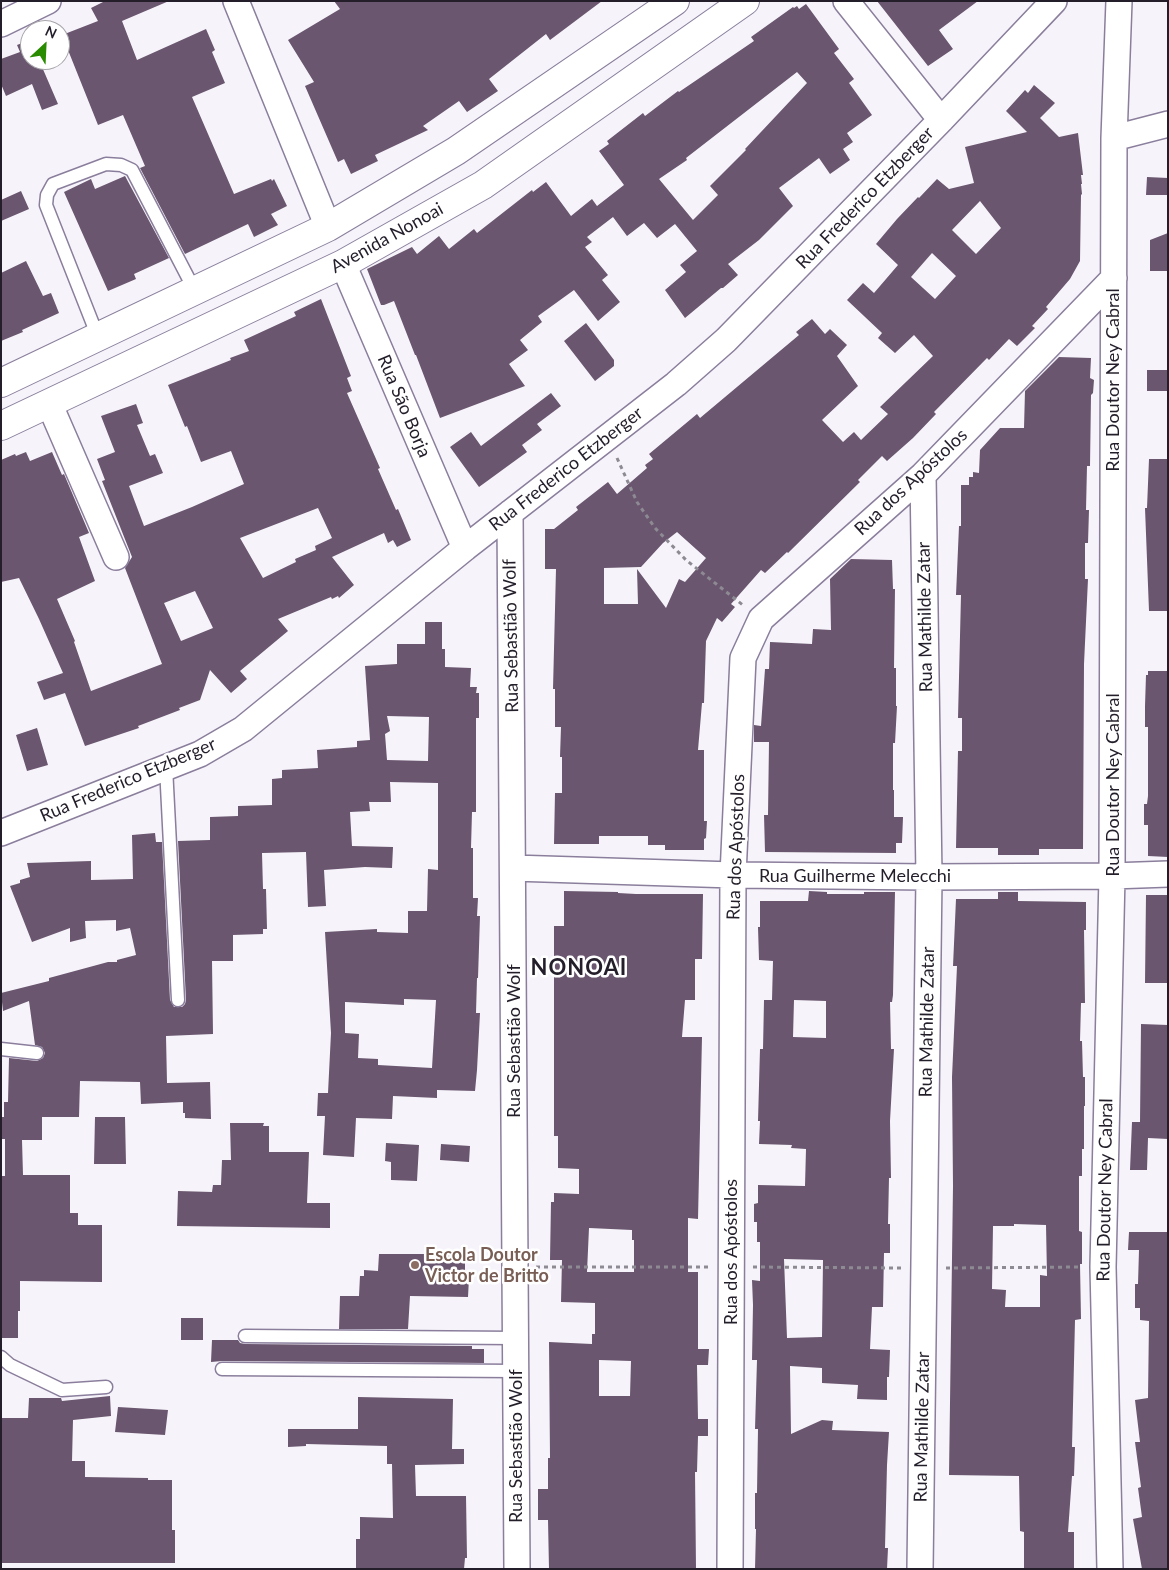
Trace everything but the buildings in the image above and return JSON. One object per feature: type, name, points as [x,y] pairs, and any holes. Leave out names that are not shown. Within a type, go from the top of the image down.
[{"type":"main road","points":[[1,383],[328,226],[456,151],[675,1]]},
{"type":"main road","name":"Avenida Nonoai","points":[[1,426],[342,264],[483,185],[745,1]]},
{"type":"street","points":[[1,24],[48,1]]},
{"type":"street","points":[[236,1],[328,226]]},
{"type":"street","points":[[846,1],[942,120]]},
{"type":"street","name":"Rua Frederico Etzberger","points":[[1,833],[200,754],[243,730],[465,548],[676,384],[726,340],[942,120],[1054,1]]},
{"type":"street","name":"Rua Doutor Ney Cabral","points":[[1110,1569],[1102,1267],[1112,876],[1114,138],[1119,1]]},
{"type":"street","points":[[1114,138],[1168,124]]},
{"type":"street","name":"Rua São Borja","points":[[342,264],[465,548]]},
{"type":"street","name":"Rua dos Apóstolos","points":[[730,1569],[733,875],[743,658],[761,619],[923,475],[1114,278]]},
{"type":"street","points":[[49,403],[116,557]]},
{"type":"street","name":"Rua Mathilde Zatar","points":[[920,1569],[929,877],[923,475]]},
{"type":"street","name":"Rua Sebastião Wolf","points":[[510,513],[517,1569]]},
{"type":"street","name":"Rua Guilherme Melecchi","points":[[513,868],[733,875],[929,877],[1168,874]]},
{"type":"lane","points":[[98,337],[46,205],[47,195],[53,184],[106,164],[120,165],[132,170],[194,290]]},
{"type":"lane","points":[[166,767],[178,1000]]},
{"type":"lane","points":[[1,1048],[36,1052]]},
{"type":"lane","points":[[245,1336],[516,1338]]},
{"type":"lane","points":[[1,1358],[10,1365],[62,1390],[106,1387]]},
{"type":"lane","points":[[222,1369],[516,1371]]},
{"type":"path","points":[[608,437],[637,502],[655,528],[686,560],[761,619]]},
{"type":"path","points":[[515,1267],[731,1266]]},
{"type":"place","name":"Escola Doutor Victor de Britto","points":[[415,1265]]},
{"type":"district","name":"NONOAI","points":[[579,968]]}]
